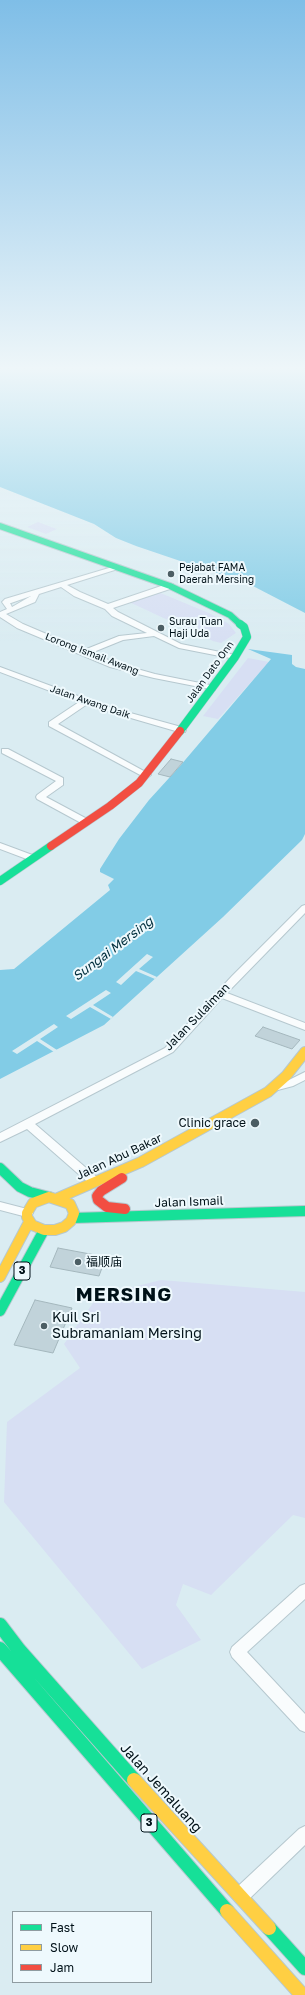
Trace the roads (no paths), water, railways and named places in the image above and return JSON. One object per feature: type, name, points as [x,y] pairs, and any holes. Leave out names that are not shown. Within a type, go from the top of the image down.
[{"type":"main road","name":"Jalan Dato Onn","points":[[0,526],[120,567],[170,586],[217,607],[230,615],[244,627],[248,637],[182,730],[147,775],[131,791],[0,881]]},
{"type":"main road","name":"Jalan Abu Bakar","points":[[54,1198],[141,1162],[274,1088],[301,1061],[305,1052]]},
{"type":"main road","points":[[141,1162],[138,1168],[101,1191],[97,1196],[102,1204],[107,1207],[122,1209],[194,1211],[203,1214]]},
{"type":"main road","points":[[0,1168],[20,1187],[54,1198],[70,1204],[73,1208],[73,1218],[68,1224],[60,1229],[44,1230],[38,1228],[27,1211],[33,1203],[54,1198]]},
{"type":"main road","points":[[0,1181],[11,1192]]},
{"type":"main road","name":"3","points":[[0,1277],[27,1211]]},
{"type":"main road","name":"Jalan Ismail","points":[[73,1218],[305,1211]]},
{"type":"main road","name":"3","points":[[0,1311],[44,1230]]},
{"type":"main road","name":"Jalan Jemaluang","points":[[0,1625],[19,1650],[82,1722],[305,1968]]},
{"type":"main road","name":"3","points":[[0,1649],[177,1855],[302,1995]]},
{"type":"street","points":[[0,614],[32,600],[36,595],[34,592],[120,567]]},
{"type":"street","points":[[62,585],[77,594],[108,607],[115,614],[182,647],[235,657]]},
{"type":"street","points":[[108,607],[170,586]]},
{"type":"street","name":"Lorong Ismail Awang","points":[[0,614],[20,626],[134,672],[212,688]]},
{"type":"street","points":[[84,653],[122,638],[155,634]]},
{"type":"street","name":"Jalan Awang Daik","points":[[0,669],[85,702],[182,730]]},
{"type":"street","points":[[85,702],[53,723],[53,725],[147,775]]},
{"type":"street","points":[[6,751],[60,780],[60,783],[40,797],[86,822]]},
{"type":"street","points":[[0,846],[32,858]]},
{"type":"street","name":"Jalan Sulaiman","points":[[0,1138],[169,1050],[220,994],[303,912]]},
{"type":"street","points":[[220,994],[305,1028]]},
{"type":"street","points":[[274,1088],[289,1084],[305,1075]]},
{"type":"street","points":[[28,1124],[95,1182]]},
{"type":"street","points":[[0,1206],[27,1211]]},
{"type":"street","points":[[305,1590],[237,1652],[305,1725]]},
{"type":"street","points":[[240,1896],[305,1834]]},
{"type":"water","points":[[0,460],[305,460],[305,613],[251,585],[136,546],[116,538],[94,524],[0,487]]},
{"type":"water","name":"Sungai Mersing","points":[[248,649],[292,655],[292,664],[296,667],[305,669],[305,834],[302,840],[223,917],[104,1025],[0,1079],[0,970],[14,969],[110,890],[108,885],[114,879],[100,872],[100,869],[119,839],[149,800],[271,659]]},
{"type":"place","name":"Pejabat FAMA Daerah Mersing","points":[[171,574]]},
{"type":"place","name":"Surau Tuan Haji Uda","points":[[161,628]]},
{"type":"place","name":"Clinic grace","points":[[255,1123]]},
{"type":"place","name":"福顺庙","points":[[78,1262]]},
{"type":"place","name":"Kuil Sri Subramaniam Mersing","points":[[44,1326]]},
{"type":"district","name":"MERSING","points":[[124,1295]]}]
